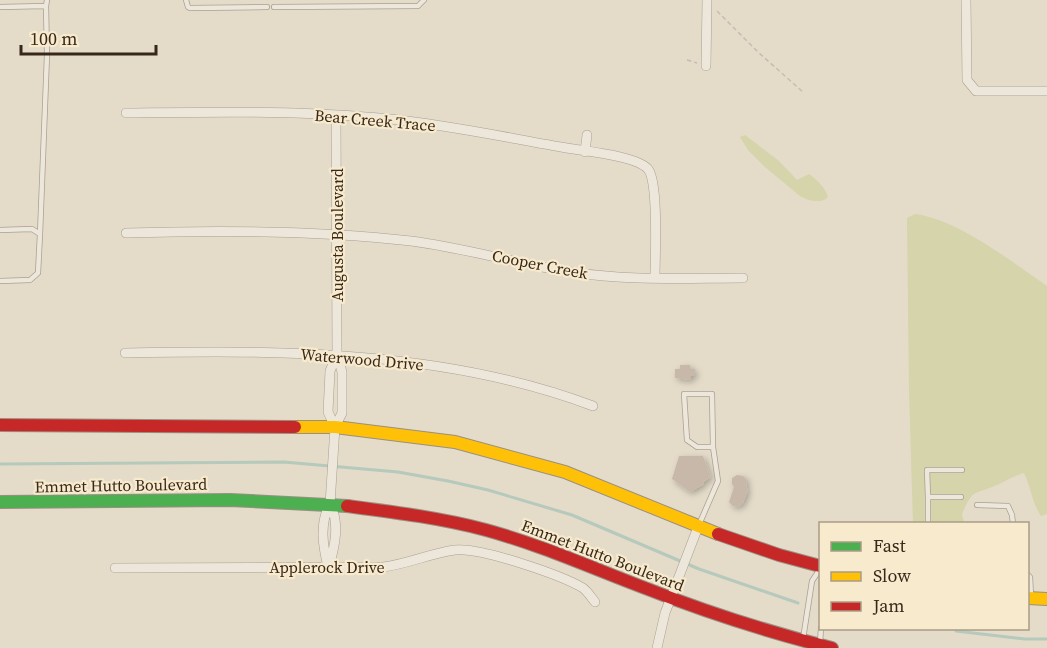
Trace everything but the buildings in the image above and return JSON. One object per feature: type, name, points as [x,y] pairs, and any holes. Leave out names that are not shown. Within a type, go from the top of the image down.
[{"type":"street","points":[[706,66],[707,0]]},
{"type":"street","points":[[966,0],[968,80],[976,91],[1047,91]]},
{"type":"street","name":"Bear Creek Trace","points":[[126,113],[336,115],[432,124],[497,134],[640,162],[652,177],[655,278]]},
{"type":"street","name":"Augusta Boulevard","points":[[328,567],[323,546],[324,515],[330,504],[335,427],[342,413],[342,372],[338,354],[336,115]]},
{"type":"street","points":[[585,152],[587,135]]},
{"type":"street","name":"Cooper Creek","points":[[126,233],[337,235],[422,243],[604,276],[744,278]]},
{"type":"street","name":"Waterwood Drive","points":[[125,353],[338,354],[415,363],[463,372],[542,390],[592,406]]},
{"type":"street","points":[[0,425],[335,427],[454,442],[555,469],[698,526],[819,570]]},
{"type":"street","name":"Emmet Hutto Boulevard","points":[[0,502],[266,500],[379,509],[439,519],[526,541],[670,598],[803,645],[824,647]]},
{"type":"street","points":[[657,648],[661,625],[670,598],[698,526]]},
{"type":"street","name":"Applerock Drive","points":[[115,568],[383,567],[465,549],[505,558],[570,582],[586,590],[595,602]]},
{"type":"street","points":[[1029,598],[1047,599]]},
{"type":"lane","points":[[0,281],[30,280],[38,273],[47,55],[47,0]]},
{"type":"lane","points":[[186,0],[190,8],[267,7]]},
{"type":"lane","points":[[255,0],[255,7]]},
{"type":"lane","points":[[279,0],[276,7],[418,6],[424,0]]},
{"type":"lane","points":[[0,7],[46,6]]},
{"type":"lane","points":[[0,230],[32,229],[39,234]]},
{"type":"lane","points":[[698,526],[718,481],[713,447],[712,394],[684,394],[687,440],[697,447],[713,447]]},
{"type":"lane","points":[[928,522],[927,470],[962,470]]},
{"type":"lane","points":[[928,497],[961,497]]},
{"type":"lane","points":[[978,505],[1008,506],[1013,522]]},
{"type":"lane","points":[[803,645],[812,581],[819,570]]},
{"type":"lane","points":[[1029,576],[1029,598]]},
{"type":"lane","points":[[821,630],[824,647]]},
{"type":"path","points":[[714,8],[735,31],[804,93]]},
{"type":"green space","points":[[745,135],[779,161],[797,180],[809,174],[823,187],[828,197],[814,201],[800,196],[748,150],[740,137]]},
{"type":"green space","points":[[915,214],[948,224],[984,243],[1047,286],[1047,514],[1041,516],[1038,511],[1024,473],[975,493],[962,514],[964,522],[913,522],[907,218]]},
{"type":"waterway","points":[[0,464],[284,462],[398,472],[488,490],[572,515],[699,569],[798,603]]},
{"type":"waterway","points":[[956,631],[1025,639],[1047,639]]},
{"type":"traffic: fast","points":[[0,502],[230,500],[347,506]]},
{"type":"traffic: slow","points":[[295,427],[335,427],[455,442],[565,472],[718,534]]},
{"type":"traffic: slow","points":[[1029,598],[1047,599]]},
{"type":"traffic: jam","points":[[0,425],[295,427]]},
{"type":"traffic: jam","points":[[347,506],[434,519],[506,536],[714,613],[832,648]]},
{"type":"traffic: jam","points":[[718,534],[819,566]]}]
